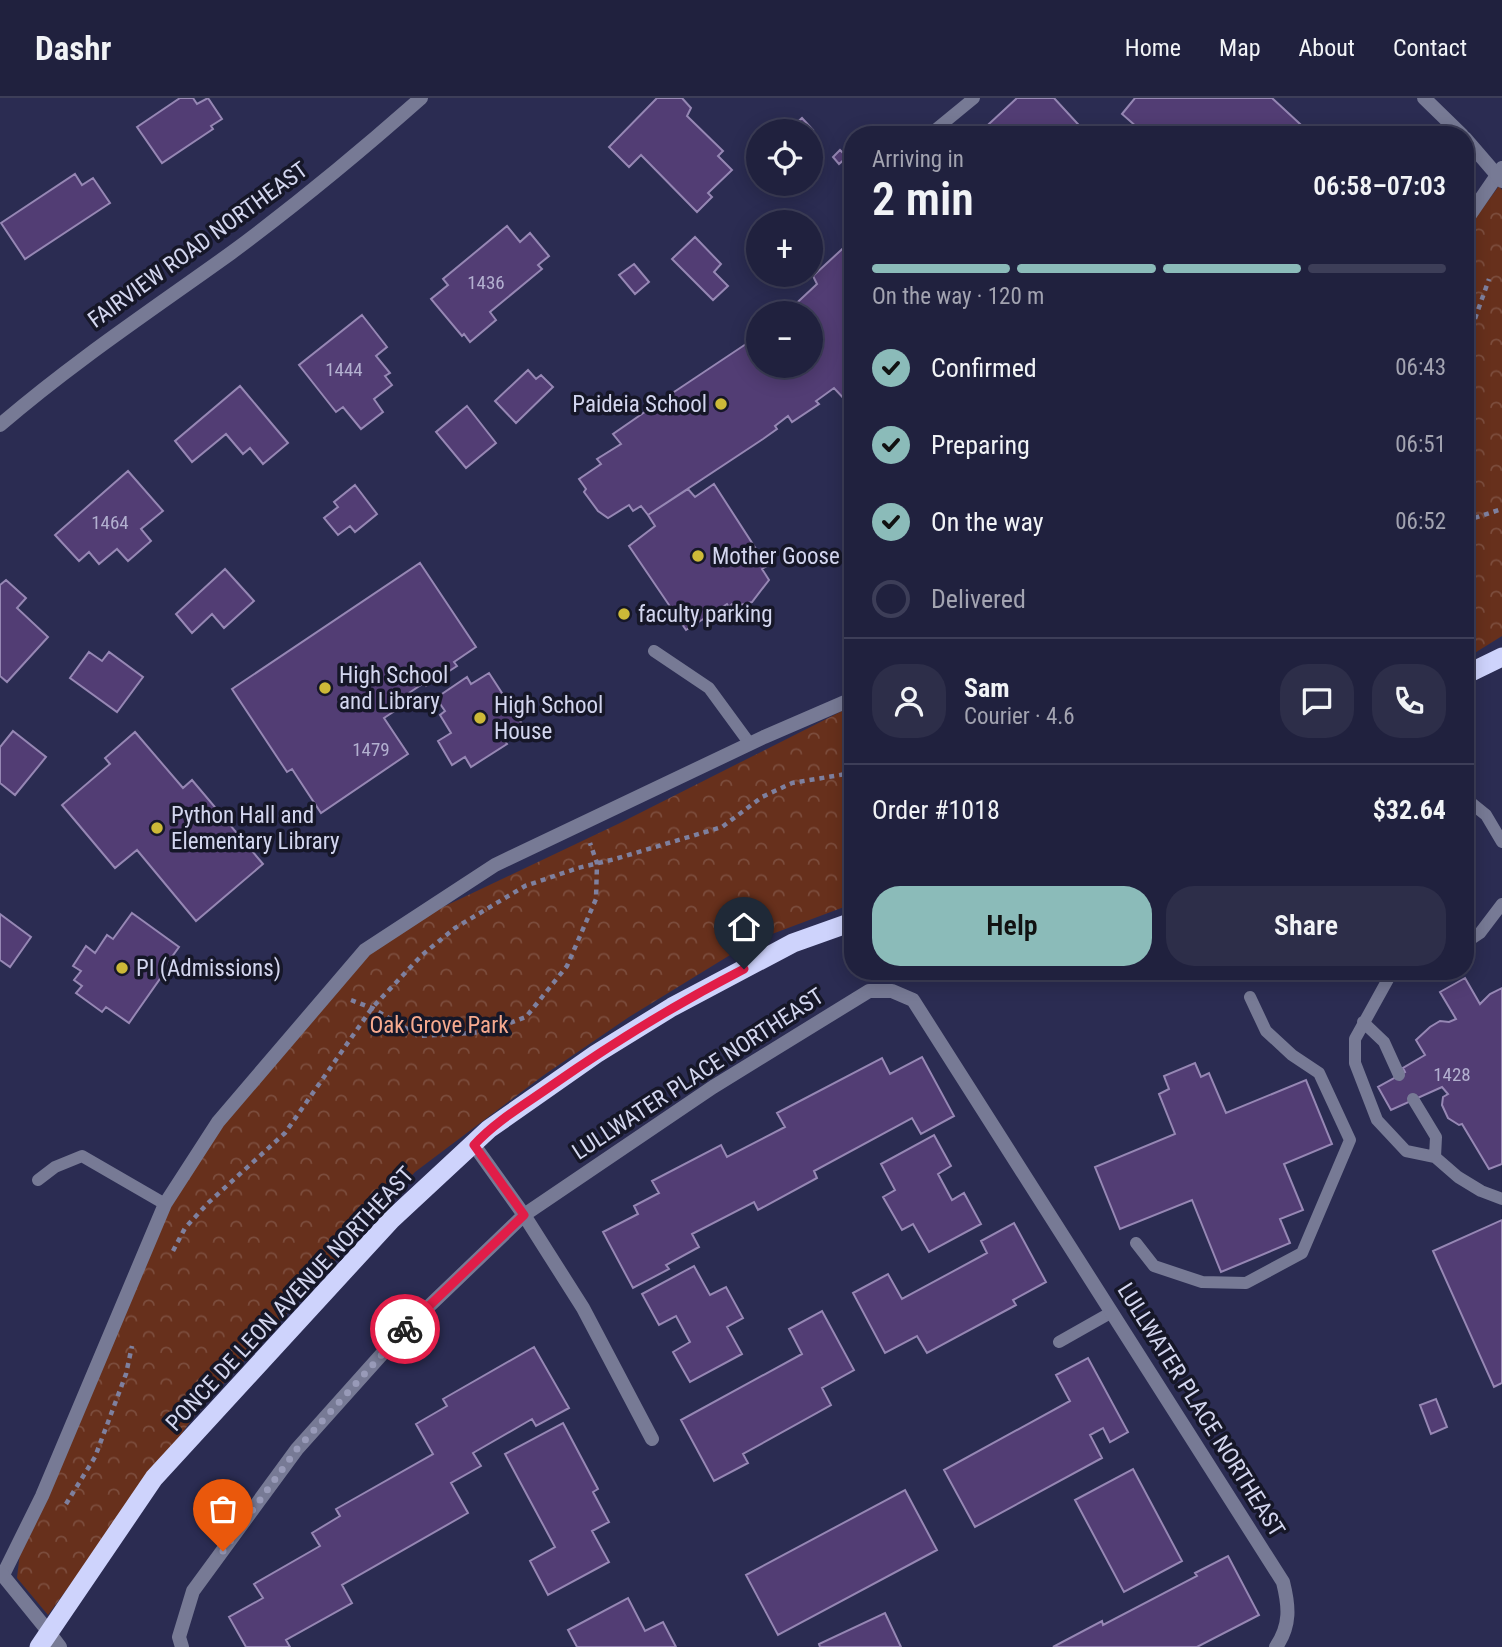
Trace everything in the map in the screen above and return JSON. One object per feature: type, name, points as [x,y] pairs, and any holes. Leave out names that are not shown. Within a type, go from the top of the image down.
[{"type":"highway","points":[[1474,670],[1502,657]]},
{"type":"highway","name":"PONCE DE LEON AVENUE NORTHEAST","points":[[49,1642],[154,1478],[391,1220],[489,1129],[596,1055],[672,1007],[793,943],[844,925]]},
{"type":"street","name":"FAIRVIEW ROAD NORTHEAST","points":[[0,425],[84,357],[232,252],[321,184],[421,98]]},
{"type":"street","points":[[1424,98],[1453,126]]},
{"type":"street","points":[[1474,147],[1501,175],[1474,210]]},
{"type":"street","points":[[49,1642],[1,1573],[47,1484],[165,1204],[218,1122],[365,950],[411,919],[495,865],[844,703]]},
{"type":"street","name":"LULLWATER PLACE NORTHEAST","points":[[182,1647],[179,1637],[193,1591],[297,1449],[398,1335],[524,1215],[713,1087],[869,991],[892,991],[914,1000],[1283,1582],[1290,1607],[1282,1638],[1276,1647]]},
{"type":"street","points":[[474,1145],[524,1215],[583,1308],[652,1440]]},
{"type":"lane","points":[[940,126],[974,98]]},
{"type":"lane","points":[[654,651],[709,688],[750,744]]},
{"type":"lane","points":[[1474,805],[1486,815],[1502,842]]},
{"type":"lane","points":[[1474,937],[1500,910]]},
{"type":"lane","points":[[1388,980],[1355,1040],[1354,1063],[1377,1120],[1406,1151],[1435,1157],[1458,1177],[1502,1199]]},
{"type":"lane","points":[[1136,1243],[1154,1266],[1202,1282],[1246,1283],[1302,1253],[1350,1140],[1320,1073],[1292,1055],[1266,1031],[1250,997]]},
{"type":"lane","points":[[1363,1022],[1384,1042],[1399,1075]]},
{"type":"lane","points":[[1413,1099],[1436,1136],[1435,1157]]},
{"type":"lane","points":[[38,1180],[55,1167],[82,1156],[165,1204]]},
{"type":"lane","points":[[1059,1342],[1112,1312]]},
{"type":"path","points":[[1474,322],[1489,279]]},
{"type":"path","points":[[1474,518],[1502,509]]},
{"type":"path","points":[[167,1262],[185,1228],[208,1203],[285,1133],[372,1008],[422,955],[455,928],[524,886],[722,827],[762,797],[792,783],[844,775]]},
{"type":"path","points":[[328,993],[372,1008],[419,1036],[486,1032],[526,1017],[567,966],[596,899],[597,863],[583,822]]},
{"type":"path","points":[[64,1507],[95,1457],[126,1374],[134,1341]]},
{"type":"green space","points":[[1499,186],[1502,190],[1502,636],[1474,653],[1474,220]]},
{"type":"green space","name":"Oak Grove Park","points":[[844,710],[844,907],[753,941],[629,1017],[544,1075],[415,1172],[196,1414],[48,1615],[17,1578],[22,1535],[185,1162],[365,950],[443,907],[620,823]]},
{"type":"building","points":[[180,98],[193,98],[197,104],[208,98],[222,119],[211,126],[213,129],[162,163],[137,127]]},
{"type":"building","points":[[657,98],[682,98],[691,108],[687,116],[723,151],[718,156],[732,170],[708,193],[712,197],[697,212],[641,155],[629,167],[609,147]]},
{"type":"building","points":[[1017,98],[1054,98],[1080,126],[987,126]]},
{"type":"building","points":[[1135,98],[1272,98],[1302,126],[1136,126],[1122,114]]},
{"type":"building","points":[[840,150],[844,154],[844,160],[839,164],[833,157]]},
{"type":"building","points":[[75,174],[82,185],[93,178],[110,203],[25,259],[1,223]]},
{"type":"building","points":[[507,226],[520,242],[530,233],[549,256],[538,265],[542,269],[490,312],[496,320],[470,342],[431,299],[448,285],[443,279]]},
{"type":"building","points":[[695,237],[721,264],[714,272],[728,286],[713,300],[672,259]]},
{"type":"building","points":[[844,247],[844,399],[834,388],[816,401],[819,404],[792,422],[788,416],[775,426],[777,429],[763,439],[648,515],[641,506],[633,511],[629,505],[608,518],[598,511],[584,492],[586,489],[579,479],[601,464],[597,459],[621,444],[613,434],[746,344],[746,378],[823,378],[823,301],[799,301],[814,287],[823,287],[823,267]]},
{"type":"building","points":[[634,264],[649,282],[635,294],[619,275]]},
{"type":"building","points":[[362,315],[387,347],[376,356],[390,373],[385,376],[392,385],[374,399],[383,412],[361,429],[343,407],[336,412],[299,365]]},
{"type":"building","points":[[528,370],[536,379],[541,375],[553,387],[516,423],[495,401]]},
{"type":"building","points":[[240,386],[288,443],[263,464],[250,448],[243,454],[226,434],[192,462],[175,441]]},
{"type":"building","points":[[467,406],[496,443],[466,468],[436,432]]},
{"type":"building","points":[[128,471],[163,511],[141,529],[151,541],[128,561],[117,549],[99,564],[89,552],[79,561],[55,535]]},
{"type":"building","name":"Mother Goose","points":[[714,484],[767,566],[762,569],[769,580],[752,602],[732,604],[729,607],[727,604],[686,630],[629,546],[655,526],[648,515],[688,489],[695,497]]},
{"type":"building","points":[[355,485],[377,514],[355,532],[350,526],[338,535],[324,518],[338,507],[334,502]]},
{"type":"building","name":"High School and Library","points":[[420,563],[476,647],[454,662],[457,666],[426,686],[424,683],[409,693],[413,699],[384,718],[408,754],[321,813],[292,769],[287,772],[232,689]]},
{"type":"building","points":[[225,569],[254,601],[224,628],[212,614],[192,633],[176,614]]},
{"type":"building","points":[[6,580],[26,598],[17,608],[48,637],[7,682],[0,676],[0,585]]},
{"type":"building","points":[[89,652],[102,661],[109,652],[143,677],[117,712],[70,678]]},
{"type":"building","name":"High School House","points":[[489,673],[522,724],[502,737],[507,744],[471,767],[465,757],[452,765],[438,741],[451,733],[440,715],[445,711],[436,698],[467,677],[471,684]]},
{"type":"building","points":[[13,731],[46,757],[15,795],[0,783],[0,747]]},
{"type":"building","name":"Python Hall and Elementary Library","points":[[135,732],[183,788],[192,780],[263,864],[196,921],[137,850],[115,868],[62,805],[110,764],[105,758]]},
{"type":"building","name":"PI (Admissions)","points":[[132,913],[179,947],[169,961],[171,963],[129,1023],[106,1007],[102,1012],[76,993],[82,986],[74,980],[81,971],[73,966],[86,946],[95,953],[107,935],[113,939]]},
{"type":"building","points":[[0,914],[31,937],[10,967],[0,960]]},
{"type":"building","points":[[1466,980],[1480,1004],[1490,994],[1502,988],[1502,1164],[1489,1169],[1462,1124],[1459,1125],[1448,1118],[1442,1105],[1443,1097],[1448,1094],[1442,1087],[1391,1110],[1378,1087],[1405,1072],[1403,1068],[1425,1055],[1416,1040],[1430,1027],[1440,1021],[1449,1022],[1456,1019],[1440,992]]},
{"type":"building","points":[[922,1057],[954,1116],[921,1134],[912,1118],[814,1171],[817,1178],[758,1210],[754,1202],[692,1234],[699,1247],[666,1265],[669,1269],[633,1288],[603,1232],[638,1214],[634,1206],[659,1193],[652,1181],[721,1145],[727,1157],[785,1127],[777,1113],[882,1058],[890,1074]]},
{"type":"building","points":[[1195,1063],[1201,1077],[1209,1073],[1226,1113],[1306,1080],[1332,1144],[1284,1164],[1303,1210],[1280,1219],[1290,1243],[1221,1272],[1192,1200],[1120,1229],[1095,1167],[1175,1134],[1159,1094],[1169,1089],[1164,1076]]},
{"type":"building","points":[[934,1135],[951,1166],[938,1174],[952,1200],[964,1193],[981,1224],[929,1252],[913,1224],[902,1230],[883,1197],[895,1190],[881,1164]]},
{"type":"building","points":[[1502,1220],[1502,1383],[1494,1387],[1433,1251]]},
{"type":"building","points":[[1014,1223],[1046,1282],[1013,1300],[1016,1305],[927,1353],[917,1336],[885,1353],[853,1293],[888,1274],[902,1299],[987,1253],[981,1241]]},
{"type":"building","points":[[694,1266],[710,1295],[726,1287],[743,1318],[727,1327],[742,1354],[690,1382],[673,1352],[690,1342],[676,1316],[659,1325],[642,1294]]},
{"type":"building","points":[[822,1311],[854,1370],[822,1388],[831,1405],[743,1454],[748,1463],[714,1481],[681,1420],[802,1354],[789,1329]]},
{"type":"building","points":[[534,1347],[569,1408],[536,1426],[532,1419],[473,1453],[481,1466],[451,1483],[468,1513],[342,1585],[352,1603],[286,1640],[290,1647],[246,1647],[229,1617],[263,1598],[254,1584],[320,1546],[312,1533],[340,1516],[336,1509],[433,1454],[416,1424],[447,1406],[443,1399]]},
{"type":"building","points":[[1088,1358],[1128,1432],[1110,1442],[1103,1428],[1090,1435],[1102,1458],[975,1527],[944,1470],[1070,1401],[1056,1375]]},
{"type":"building","points":[[1436,1399],[1447,1427],[1431,1434],[1420,1405]]},
{"type":"building","points":[[563,1423],[598,1489],[593,1492],[609,1522],[592,1531],[609,1562],[548,1595],[530,1561],[555,1547],[505,1454]]},
{"type":"building","points":[[1133,1469],[1182,1561],[1124,1592],[1075,1500]]},
{"type":"building","points":[[905,1490],[937,1550],[778,1635],[746,1575]]},
{"type":"building","points":[[1228,1556],[1259,1615],[1197,1647],[1053,1647],[1102,1621],[1103,1625],[1197,1576],[1195,1573]]},
{"type":"building","points":[[628,1598],[645,1631],[663,1622],[676,1647],[577,1647],[568,1630]]},
{"type":"building","points":[[885,1613],[901,1647],[820,1647],[819,1644]]},
{"type":"way so far","points":[[223,1551],[297,1449],[405,1329]]},
{"type":"place","name":"Paideia School","points":[[721,404]]},
{"type":"place","name":"Mother Goose","points":[[698,556]]},
{"type":"place","name":"faculty parking","points":[[624,614]]},
{"type":"place","name":"High School and Library","points":[[325,688]]},
{"type":"place","name":"High School House","points":[[480,718]]},
{"type":"place","name":"Python Hall and Elementary Library","points":[[157,828]]},
{"type":"place","name":"PI (Admissions)","points":[[122,968]]},
{"type":"route","points":[[405,1329],[524,1215],[474,1145],[489,1129],[596,1055],[672,1007],[744,969]]}]
